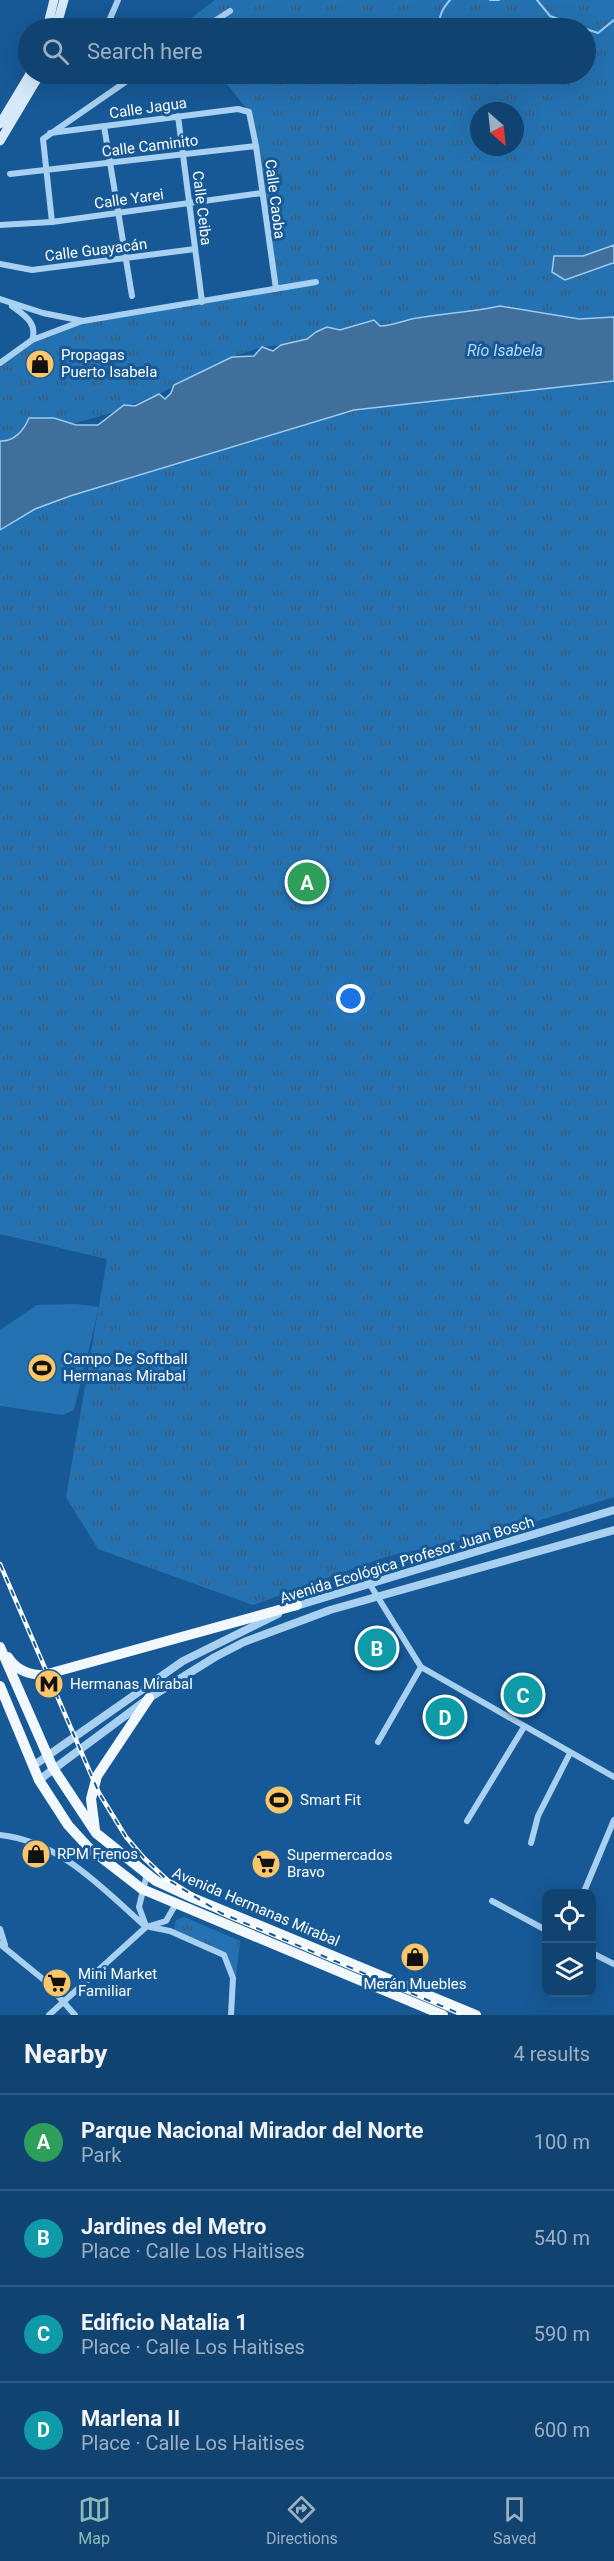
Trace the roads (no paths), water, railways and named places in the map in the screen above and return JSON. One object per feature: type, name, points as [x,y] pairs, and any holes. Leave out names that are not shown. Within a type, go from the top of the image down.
[{"type":"main road","points":[[50,18],[54,0]]},
{"type":"main road","points":[[59,18],[64,0]]},
{"type":"main road","points":[[0,123],[24,84]]},
{"type":"main road","points":[[0,141],[33,84]]},
{"type":"main road","points":[[0,1645],[13,1664],[28,1673],[44,1675],[297,1605]]},
{"type":"main road","name":"Avenida Hermanas Mirabal","points":[[0,1645],[53,1768],[96,1833],[178,1897],[443,2015]]},
{"type":"main road","name":"Avenida Hermanas Mirabal","points":[[0,1686],[39,1779],[68,1825],[89,1848],[142,1889],[178,1897],[476,2015]]},
{"type":"main road","points":[[96,1833],[91,1799],[97,1776],[149,1698]]},
{"type":"street","points":[[110,18],[118,0]]},
{"type":"street","points":[[219,18],[230,11]]},
{"type":"street","points":[[52,222],[43,139],[122,84]]},
{"type":"street","points":[[0,114],[14,101]]},
{"type":"street","name":"Calle Jagua","points":[[50,133],[238,109],[249,112]]},
{"type":"street","name":"Calle Caoba","points":[[249,112],[276,289]]},
{"type":"street","name":"Calle Ceiba","points":[[178,117],[202,302]]},
{"type":"street","points":[[104,126],[132,296]]},
{"type":"street","name":"Calle Caminito","points":[[10,174],[256,146]]},
{"type":"street","name":"Calle Yarei","points":[[0,225],[52,222],[262,193]]},
{"type":"street","name":"Calle Guayacán","points":[[0,264],[32,270],[195,249]]},
{"type":"street","points":[[0,363],[32,340],[83,321],[316,282]]},
{"type":"street","points":[[3,301],[43,314],[83,321]]},
{"type":"street","points":[[3,301],[28,317],[35,333],[32,340]]},
{"type":"street","name":"Avenida Ecológica Profesor Juan Bosch","points":[[33,1766],[183,1661],[225,1638],[297,1605],[614,1510]]},
{"type":"street","name":"Avenida Ecológica Profesor Juan Bosch","points":[[39,1779],[149,1698],[215,1657],[244,1642],[302,1619],[378,1595],[614,1530]]},
{"type":"street","points":[[369,1583],[407,1648],[421,1667],[614,1777]]},
{"type":"street","points":[[378,1742],[421,1667]]},
{"type":"street","points":[[467,1821],[524,1727]]},
{"type":"street","points":[[531,1843],[538,1816],[570,1753]]},
{"type":"street","points":[[585,1889],[614,1820]]},
{"type":"street","points":[[0,1835],[34,1841],[67,1860],[146,1927],[170,1931],[224,1955],[234,1978],[231,2015]]},
{"type":"street","points":[[146,1927],[139,1907],[147,1874]]},
{"type":"street","points":[[49,2015],[146,1927],[166,1921],[178,1897]]},
{"type":"street","points":[[492,1901],[542,1928]]},
{"type":"street","points":[[0,1929],[3,1944],[75,2015]]},
{"type":"street","points":[[596,1955],[614,1964]]},
{"type":"water","points":[[614,245],[614,263],[565,280],[552,272],[554,256],[583,256]]},
{"type":"water","name":"Río Isabela","points":[[500,306],[579,319],[614,317],[614,381],[354,410],[70,496],[35,509],[0,530],[0,441],[10,440],[18,434],[29,418],[54,418],[76,425],[98,425],[124,405],[135,406],[159,394],[165,399],[171,393],[174,385],[232,357],[254,356],[262,347],[273,351],[281,345],[307,339],[327,327],[340,330],[374,320],[380,326],[385,326],[417,318]]},
{"type":"waterway","points":[[440,18],[450,0]]},
{"type":"waterway","points":[[490,0],[499,0]]},
{"type":"waterway","points":[[537,0],[550,16],[556,18]]},
{"type":"waterway","points":[[596,32],[614,20]]},
{"type":"railway","points":[[0,1564],[99,1793],[126,1837],[144,1858],[165,1878],[221,1913],[463,2015]]},
{"type":"place","name":"Propagas Puerto Isabela","points":[[40,364]]},
{"type":"place","name":"Parque Nacional Mirador del Norte","points":[[307,882]]},
{"type":"place","name":"Campo De Softball Hermanas Mirabal","points":[[42,1368]]},
{"type":"place","name":"Jardines del Metro","points":[[377,1648]]},
{"type":"place","name":"Hermanas Mirabal","points":[[49,1684]]},
{"type":"place","name":"Edificio Natalia 1","points":[[523,1695]]},
{"type":"place","name":"Marlena II","points":[[445,1717]]},
{"type":"place","name":"Smart Fit","points":[[279,1800]]},
{"type":"place","name":"RPM Frenos","points":[[36,1854]]},
{"type":"place","name":"Supermercados Bravo","points":[[266,1864]]},
{"type":"place","name":"Merán Muebles","points":[[415,1957]]},
{"type":"place","name":"Mini Market Familiar","points":[[57,1983]]}]
